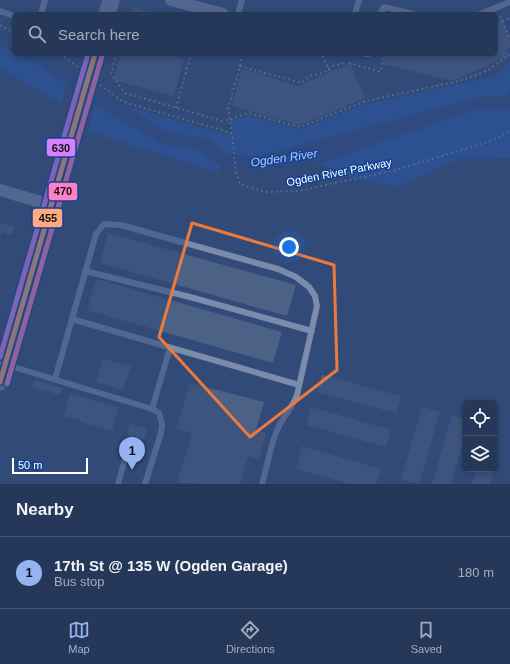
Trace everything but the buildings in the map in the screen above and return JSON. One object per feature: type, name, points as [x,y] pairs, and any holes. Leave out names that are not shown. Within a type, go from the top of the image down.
[{"type":"main road","points":[[108,12],[111,0]]},
{"type":"main road","points":[[0,382],[94,56]]},
{"type":"street","points":[[170,0],[215,12]]},
{"type":"street","points":[[0,190],[52,205]]},
{"type":"lane","points":[[42,12],[45,0]]},
{"type":"lane","points":[[239,12],[242,0]]},
{"type":"lane","points":[[356,12],[359,0]]},
{"type":"lane","points":[[485,12],[510,2]]},
{"type":"lane","points":[[381,12],[384,7],[405,12]]},
{"type":"lane","points":[[0,11],[12,15]]},
{"type":"lane","points":[[55,379],[96,234],[101,225],[108,223],[121,225],[278,269],[296,277],[309,287],[315,296],[317,306],[293,407],[279,426],[262,484]]},
{"type":"lane","points":[[86,271],[190,297],[312,331]]},
{"type":"lane","points":[[72,319],[299,385]]},
{"type":"lane","points":[[152,409],[170,348]]},
{"type":"lane","points":[[5,365],[152,409],[159,413],[162,424],[145,484]]},
{"type":"lane","points":[[118,484],[125,459]]},
{"type":"path","points":[[498,17],[500,16],[510,39]]},
{"type":"path","points":[[502,21],[510,18]]},
{"type":"path","points":[[0,25],[12,32]]},
{"type":"path","points":[[116,56],[111,74],[125,93],[222,121],[230,120],[248,112],[300,127],[366,100],[455,82],[474,76],[488,70],[510,55]]},
{"type":"path","points":[[63,56],[78,68]]},
{"type":"path","points":[[176,108],[190,56]]},
{"type":"path","points":[[322,56],[329,69]]},
{"type":"path","points":[[349,63],[380,72],[384,56]]},
{"type":"path","name":"Ogden River Parkway","points":[[242,57],[228,108],[236,172],[240,184],[265,192],[298,190],[396,170],[494,140],[510,131]]},
{"type":"path","points":[[240,66],[299,83],[305,82],[312,74],[324,73],[344,62]]},
{"type":"path","points":[[97,82],[122,101],[232,134]]},
{"type":"highlighted area","points":[[192,223],[334,265],[337,370],[250,437],[159,337]]},
{"type":"shaded area","points":[[0,46],[12,52],[12,56],[21,56],[39,65],[67,84],[62,104],[0,68]]},
{"type":"shaded area","points":[[510,61],[510,90],[505,97],[485,96],[255,157],[222,153],[209,139],[168,132],[125,106],[233,136],[231,121],[248,116],[300,129],[366,104],[496,76]]},
{"type":"shaded area","points":[[94,104],[161,144],[197,149],[221,167],[217,173],[88,131]]},
{"type":"shaded area","points":[[481,108],[510,109],[510,158],[458,159],[397,187],[337,175],[320,163]]},
{"type":"water","points":[[0,33],[12,40],[12,52],[0,46]]},
{"type":"water","name":"Ogden River","points":[[20,56],[51,56],[98,89],[168,132],[209,139],[222,153],[255,157],[485,96],[505,97],[510,90],[510,109],[481,108],[320,163],[264,173],[221,167],[197,149],[161,144],[94,104],[39,65]]},
{"type":"transit line","name":"630","points":[[0,357],[87,56]]},
{"type":"transit line","name":"455","points":[[0,382],[94,56]]},
{"type":"transit line","name":"470","points":[[7,384],[102,56]]},
{"type":"place","name":"17th St @ 135 W (Ogden Garage)","points":[[132,470]]}]
